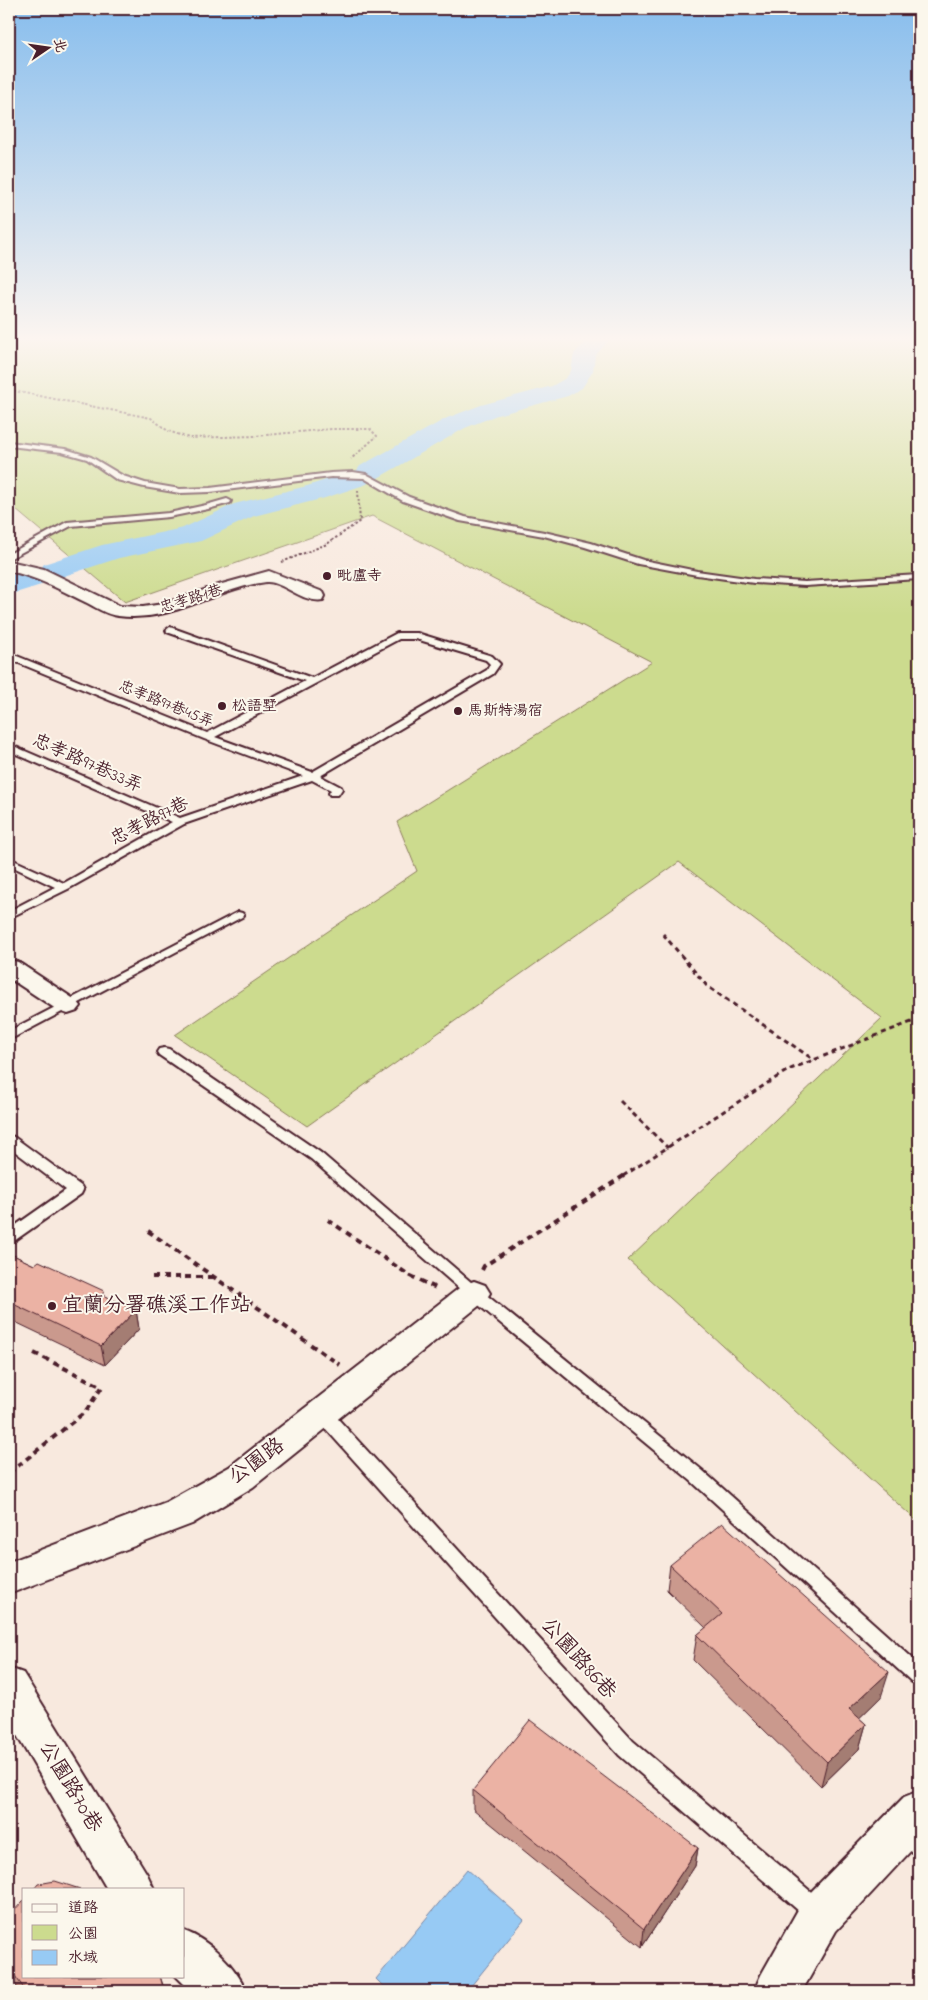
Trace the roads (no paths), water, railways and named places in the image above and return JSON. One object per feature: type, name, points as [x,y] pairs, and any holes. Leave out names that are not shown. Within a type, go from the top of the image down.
[{"type":"street","name":"忠孝路1巷","points":[[9,566],[38,572],[117,611],[143,612],[166,608],[228,587],[269,576],[317,596]]},
{"type":"street","points":[[10,970],[68,1006]]},
{"type":"street","name":"公園路","points":[[9,1578],[179,1513],[241,1477],[469,1297]]},
{"type":"street","name":"公園路70巷","points":[[9,1686],[131,1888]]},
{"type":"street","points":[[777,1991],[820,1915],[919,1812]]},
{"type":"street","points":[[185,1954],[222,1991]]},
{"type":"lane","points":[[9,444],[63,450],[89,458],[120,478],[144,485],[180,491],[210,490],[331,475],[353,474],[366,476],[406,499],[463,519],[588,544],[641,562],[697,573],[754,581],[805,584],[919,577]]},
{"type":"lane","points":[[9,557],[29,547],[56,529],[70,524],[180,514],[211,507],[227,501]]},
{"type":"lane","points":[[170,630],[313,680]]},
{"type":"lane","name":"忠孝路97巷","points":[[9,915],[64,887],[180,822],[313,776],[490,672],[495,664],[488,658],[417,636],[397,636],[313,680]]},
{"type":"lane","name":"忠孝路97巷45弄","points":[[9,656],[207,737],[313,776],[337,789],[334,793]]},
{"type":"lane","points":[[207,737],[313,680]]},
{"type":"lane","name":"忠孝路97巷33弄","points":[[9,747],[180,822]]},
{"type":"lane","points":[[9,860],[64,887]]},
{"type":"lane","points":[[9,1036],[238,915]]},
{"type":"lane","points":[[164,1052],[316,1156],[469,1297],[696,1475],[919,1676]]},
{"type":"lane","points":[[9,1140],[76,1190],[9,1237]]},
{"type":"lane","name":"公園路86巷","points":[[322,1413],[626,1748],[820,1915]]},
{"type":"water","points":[[467,1869],[524,1920],[467,1991],[388,1991],[376,1979]]},
{"type":"waterway","points":[[369,472],[445,429]]},
{"type":"waterway","points":[[55,570],[112,551],[191,535],[244,510],[316,492],[358,478]]},
{"type":"waterway","points":[[9,586],[30,579]]},
{"type":"place","name":"毗盧寺","points":[[327,576]]},
{"type":"place","name":"松語墅","points":[[222,706]]},
{"type":"place","name":"馬斯特湯宿","points":[[458,711]]},
{"type":"place","name":"宜蘭分署礁溪工作站","points":[[52,1306]]}]
